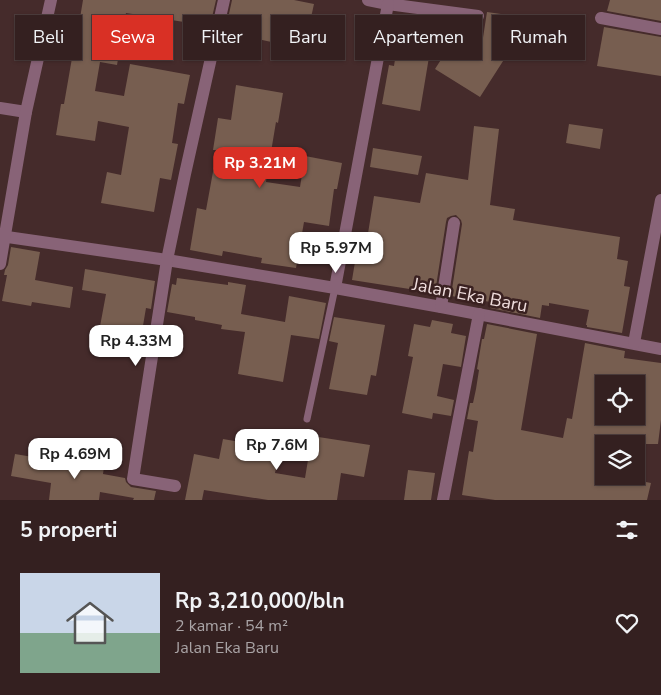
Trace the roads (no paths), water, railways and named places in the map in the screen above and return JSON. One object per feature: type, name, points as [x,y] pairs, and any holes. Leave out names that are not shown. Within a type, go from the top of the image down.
[{"type":"street","points":[[0,264],[3,237],[26,112],[51,0]]},
{"type":"street","points":[[175,486],[133,479],[167,260],[224,0]]},
{"type":"street","points":[[368,0],[470,15]]},
{"type":"street","points":[[335,288],[388,4]]},
{"type":"street","points":[[601,18],[661,29]]},
{"type":"street","points":[[0,108],[26,112]]},
{"type":"street","points":[[634,343],[661,200]]},
{"type":"street","points":[[441,306],[454,223]]},
{"type":"street","name":"Jalan Eka Baru","points":[[3,237],[167,260],[441,306],[661,349]]},
{"type":"street","points":[[443,500],[479,314]]},
{"type":"lane","points":[[307,419],[335,288]]}]
